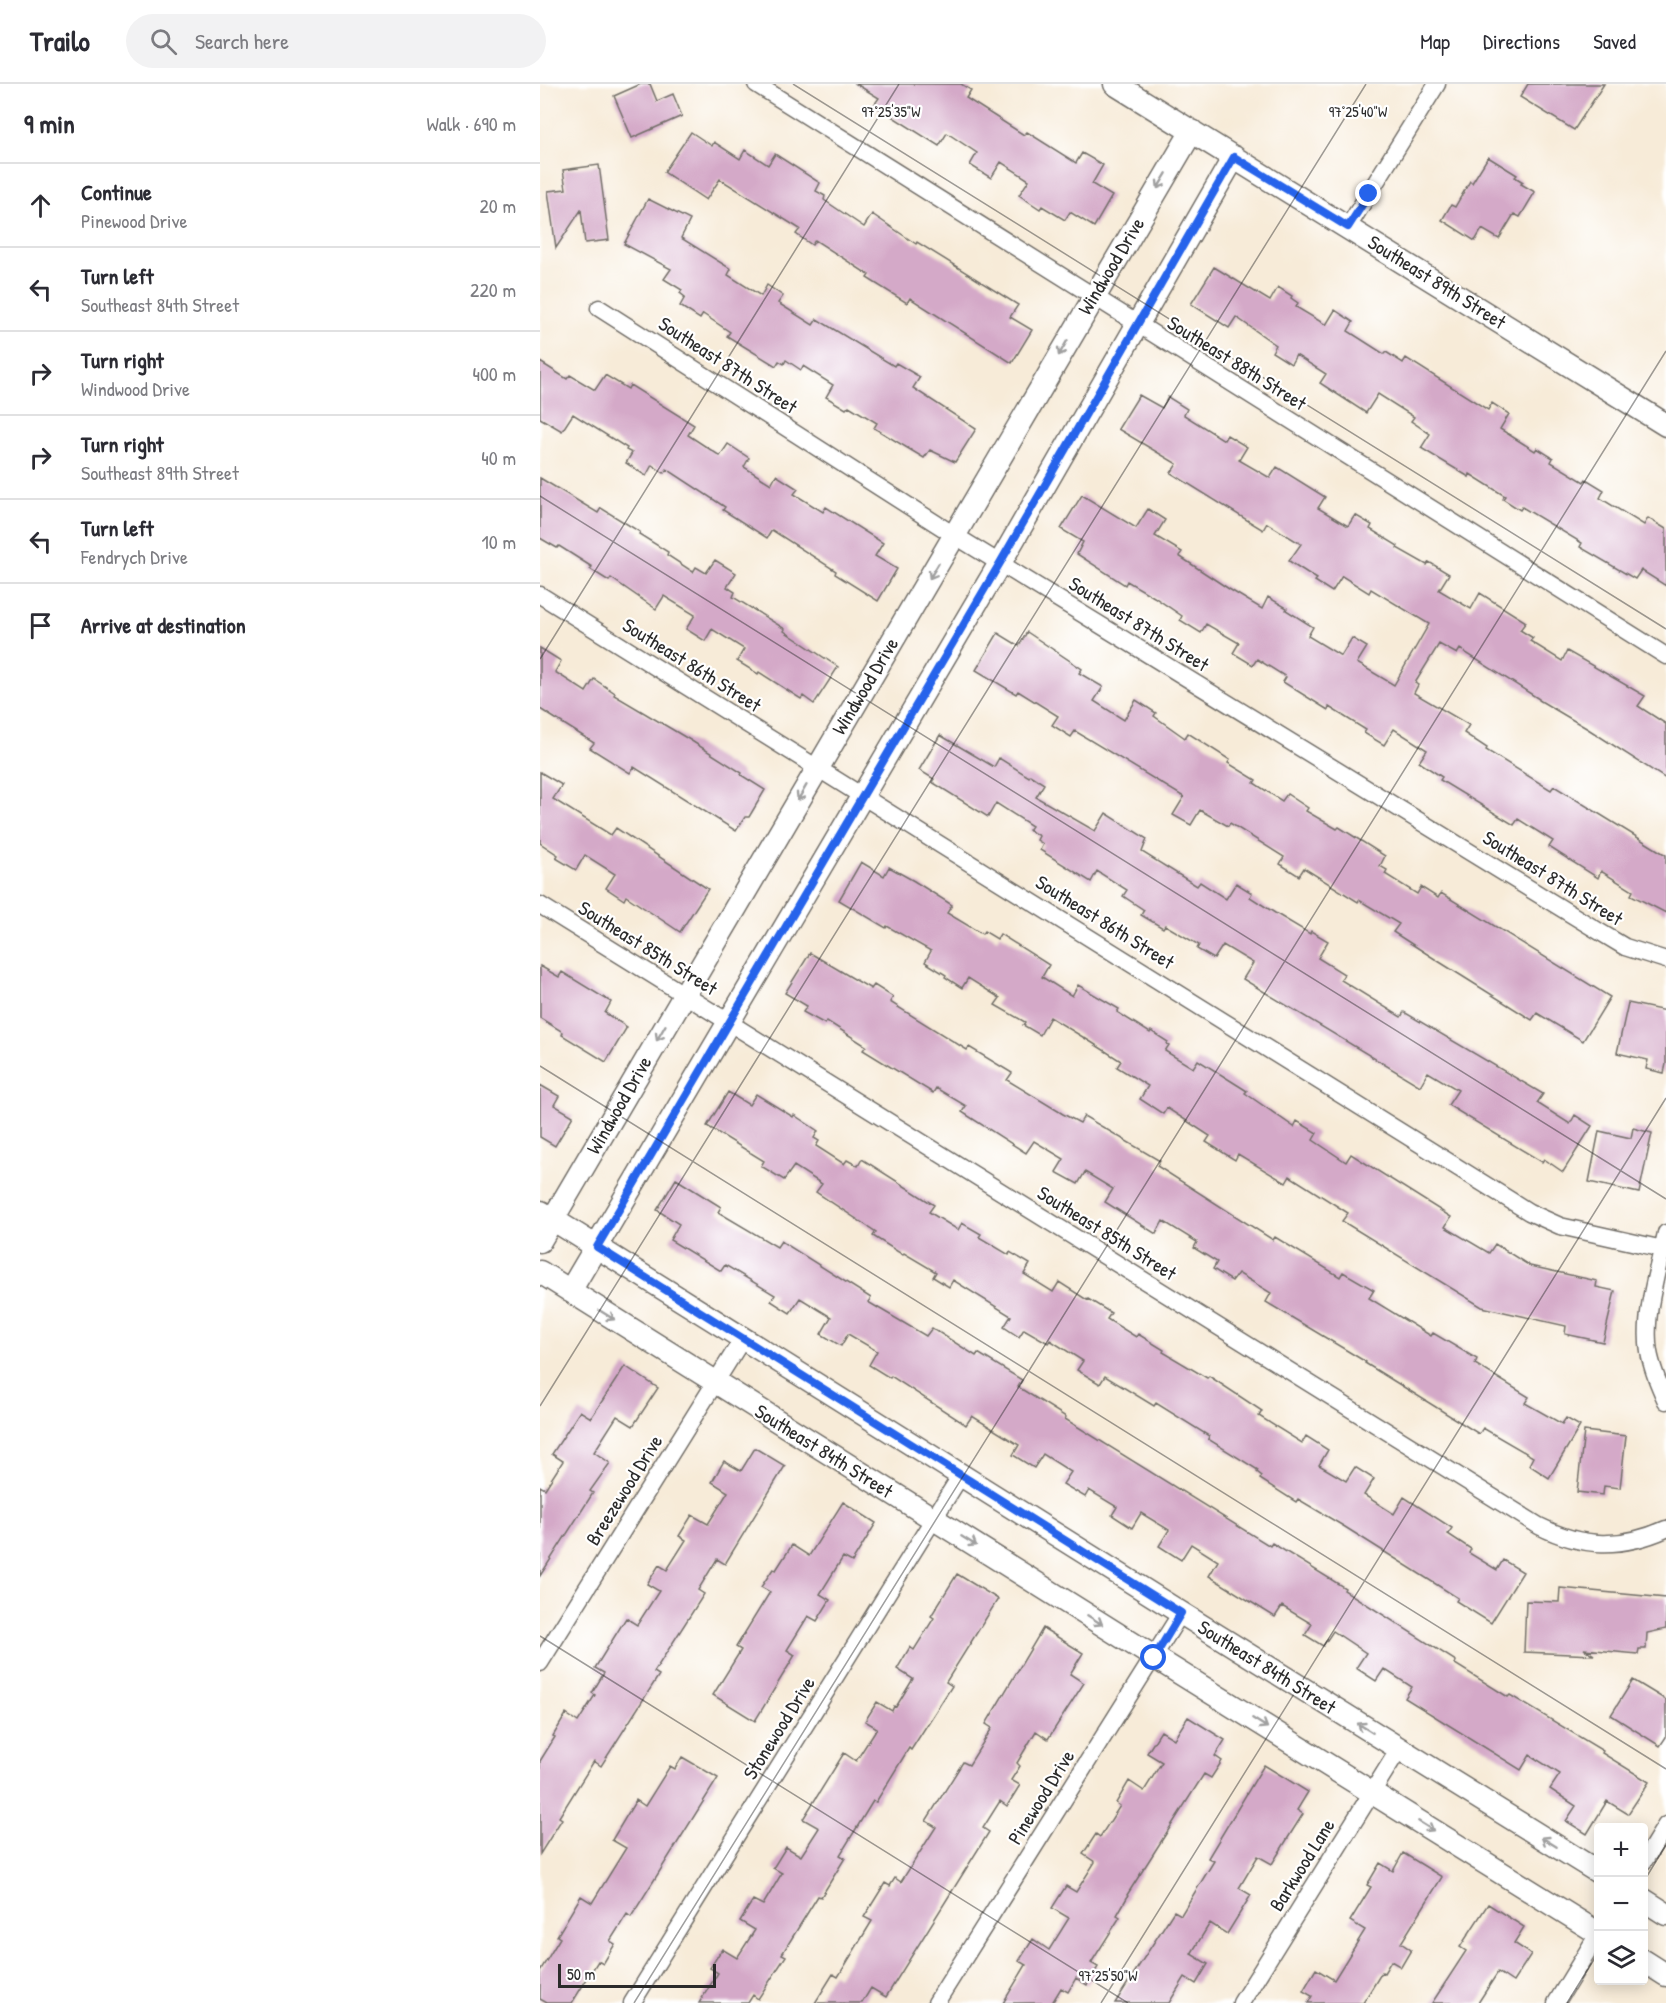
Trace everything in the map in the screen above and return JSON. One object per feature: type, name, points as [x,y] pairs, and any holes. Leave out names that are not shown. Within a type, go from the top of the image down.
[{"type":"street","name":"Southeast 88th Street","points":[[756,84],[1666,656]]},
{"type":"street","name":"Southeast 89th Street","points":[[1115,84],[1666,425]]},
{"type":"street","points":[[1348,227],[1437,84]]},
{"type":"street","name":"Windwood Drive","points":[[540,1241],[546,1215],[684,995],[1192,131]]},
{"type":"street","points":[[570,1291],[1000,563],[1234,157]]},
{"type":"street","name":"Southeast 87th Street","points":[[599,308],[954,535],[1625,947],[1666,960]]},
{"type":"street","name":"Southeast 86th Street","points":[[540,595],[1529,1212],[1560,1226],[1664,1241]]},
{"type":"street","name":"Southeast 85th Street","points":[[540,905],[1539,1526],[1571,1540],[1591,1543],[1632,1542],[1666,1529]]},
{"type":"street","name":"Southeast 84th Street","points":[[546,1215],[1594,1869]]},
{"type":"street","points":[[1664,1241],[1651,1303],[1648,1332],[1649,1352],[1655,1375],[1666,1401]]},
{"type":"street","name":"Southeast 84th Street","points":[[540,1272],[1154,1658],[1596,1931]]},
{"type":"street","name":"Breezewood Drive","points":[[540,1663],[743,1338]]},
{"type":"street","name":"Stonewood Drive","points":[[632,2003],[961,1475]]},
{"type":"street","name":"Pinewood Drive","points":[[936,2003],[1181,1613]]},
{"type":"street","name":"Barkwood Lane","points":[[1241,2003],[1399,1749]]},
{"type":"street","points":[[1648,1854],[1666,1825]]},
{"type":"street","points":[[1648,1903],[1666,1914]]},
{"type":"street","points":[[1556,2003],[1594,1941]]},
{"type":"street","points":[[1648,1964],[1666,1975]]},
{"type":"building","points":[[641,84],[650,84],[657,101],[673,94],[682,116],[632,138],[614,96]]},
{"type":"building","points":[[856,84],[961,84],[971,90],[966,98],[1024,135],[1027,132],[1076,163],[1082,153],[1103,165],[1092,184],[1112,196],[1094,227],[1070,212],[1065,220],[1042,206],[1040,209],[1019,195],[1029,180],[1001,162],[991,178],[970,165],[977,153],[947,133],[939,146],[874,105],[879,98]]},
{"type":"building","points":[[1528,84],[1604,84],[1574,130],[1520,97]]},
{"type":"building","points":[[691,132],[712,146],[714,142],[740,159],[745,150],[768,165],[775,154],[820,183],[816,191],[825,196],[824,200],[864,227],[872,214],[916,244],[917,242],[1018,305],[1010,317],[1032,330],[1012,363],[910,298],[907,303],[867,278],[869,275],[815,240],[812,245],[796,234],[800,229],[720,179],[706,200],[664,172]]},
{"type":"building","points":[[1488,157],[1517,175],[1515,177],[1523,182],[1521,184],[1535,192],[1520,217],[1514,214],[1499,239],[1482,229],[1475,241],[1442,220],[1451,205],[1455,207],[1470,181],[1472,183]]},
{"type":"building","points":[[599,165],[609,240],[585,243],[581,210],[556,248],[548,191],[566,189],[563,170]]},
{"type":"building","points":[[648,199],[690,220],[681,238],[731,269],[728,275],[761,296],[767,285],[783,296],[778,303],[813,325],[817,319],[894,366],[896,363],[920,377],[913,388],[976,429],[955,462],[930,450],[924,458],[874,428],[877,423],[849,406],[846,409],[826,397],[833,385],[803,366],[801,370],[786,360],[784,364],[779,361],[776,366],[727,336],[730,332],[703,314],[700,319],[680,306],[685,297],[680,293],[682,290],[664,279],[671,269],[624,244]]},
{"type":"building","points":[[1214,267],[1270,301],[1278,287],[1292,296],[1291,298],[1298,303],[1296,307],[1326,325],[1335,310],[1353,322],[1348,331],[1384,354],[1386,352],[1403,363],[1406,358],[1488,410],[1492,403],[1509,414],[1500,429],[1535,451],[1537,448],[1553,458],[1551,462],[1584,482],[1586,479],[1604,490],[1600,498],[1644,525],[1648,518],[1666,529],[1666,586],[1641,570],[1635,579],[1580,547],[1582,543],[1522,507],[1520,510],[1503,499],[1505,496],[1470,474],[1469,477],[1421,448],[1430,434],[1411,421],[1414,417],[1378,394],[1366,413],[1320,383],[1326,374],[1296,355],[1291,364],[1272,352],[1276,345],[1236,317],[1229,328],[1191,304]]},
{"type":"building","points":[[540,362],[567,379],[570,375],[595,390],[605,375],[628,389],[630,385],[694,425],[688,435],[720,456],[728,444],[749,458],[744,467],[771,484],[776,475],[798,489],[794,494],[823,512],[826,507],[883,543],[875,556],[897,569],[878,601],[772,530],[767,538],[723,510],[725,507],[667,469],[664,473],[652,465],[646,476],[626,463],[632,453],[626,450],[627,448],[573,414],[562,431],[540,418]]},
{"type":"building","points":[[1139,395],[1162,408],[1168,397],[1187,409],[1184,415],[1224,440],[1227,435],[1247,447],[1239,460],[1270,478],[1277,467],[1325,497],[1318,508],[1348,526],[1355,515],[1372,525],[1370,529],[1398,546],[1397,548],[1449,574],[1439,590],[1471,609],[1480,593],[1526,622],[1520,630],[1533,638],[1530,641],[1562,661],[1567,651],[1645,696],[1638,706],[1666,724],[1666,779],[1460,649],[1457,654],[1439,644],[1415,683],[1418,685],[1414,693],[1469,725],[1464,733],[1487,748],[1486,750],[1551,790],[1554,786],[1666,855],[1666,913],[1631,895],[1633,891],[1601,871],[1598,878],[1549,847],[1553,841],[1518,819],[1514,825],[1440,780],[1442,777],[1419,762],[1427,750],[1394,729],[1384,745],[1364,733],[1366,730],[1283,682],[1286,677],[1257,659],[1253,665],[1233,653],[1239,643],[1206,624],[1201,633],[1180,620],[1182,616],[1154,597],[1127,581],[1125,585],[1077,554],[1083,542],[1061,529],[1082,495],[1136,528],[1148,509],[1165,520],[1155,536],[1182,552],[1179,556],[1262,609],[1268,597],[1287,608],[1286,610],[1313,627],[1308,636],[1341,656],[1352,638],[1367,647],[1357,663],[1394,685],[1429,624],[1371,589],[1369,593],[1342,576],[1332,592],[1289,561],[1301,544],[1267,523],[1263,530],[1171,473],[1177,464],[1118,429]]},
{"type":"building","points":[[540,478],[598,513],[601,508],[640,532],[639,534],[668,552],[667,555],[693,572],[696,567],[706,573],[715,560],[736,573],[727,587],[735,592],[733,597],[785,629],[784,631],[838,667],[814,704],[803,696],[801,699],[737,661],[744,649],[712,629],[705,641],[686,629],[695,615],[664,596],[656,609],[611,578],[609,581],[590,569],[592,567],[559,546],[557,548],[540,538]]},
{"type":"building","points":[[1027,632],[1082,669],[1079,673],[1103,687],[1094,701],[1124,720],[1136,700],[1156,713],[1154,716],[1185,738],[1188,733],[1230,760],[1228,763],[1256,780],[1254,783],[1282,801],[1287,794],[1308,808],[1306,811],[1337,829],[1339,827],[1385,856],[1380,866],[1387,870],[1385,874],[1417,894],[1421,887],[1438,898],[1441,893],[1610,997],[1583,1041],[1537,1013],[1532,1020],[1393,932],[1399,924],[1359,900],[1358,902],[1304,868],[1299,876],[1280,864],[1284,857],[1230,823],[1228,826],[1200,810],[1191,825],[1173,815],[1184,797],[1075,731],[1071,737],[1052,725],[1058,716],[1018,691],[1016,694],[976,670],[998,633],[1019,646]]},
{"type":"building","points":[[540,648],[561,661],[555,672],[586,692],[594,679],[615,693],[614,695],[690,740],[765,790],[749,817],[745,817],[736,831],[634,767],[630,773],[590,748],[594,743],[540,709]]},
{"type":"building","points":[[940,735],[994,767],[999,758],[1029,777],[1030,775],[1044,784],[1036,797],[1095,831],[1106,813],[1147,839],[1142,852],[1197,886],[1200,882],[1226,899],[1236,883],[1252,893],[1250,897],[1275,913],[1310,934],[1311,931],[1328,941],[1318,958],[1344,974],[1341,980],[1401,1017],[1404,1012],[1543,1094],[1537,1103],[1570,1124],[1575,1115],[1592,1126],[1563,1172],[1544,1159],[1542,1162],[1448,1105],[1458,1090],[1428,1072],[1420,1086],[1243,979],[1253,963],[1223,945],[1214,959],[1197,949],[1199,945],[1165,925],[1163,928],[1141,915],[1144,910],[1123,896],[1127,890],[1097,871],[1091,882],[1040,850],[1043,844],[1037,840],[1039,836],[1029,830],[1032,826],[996,803],[988,817],[932,782],[934,779],[919,770]]},
{"type":"building","points":[[540,772],[562,785],[553,799],[611,835],[616,828],[708,889],[680,932],[626,896],[624,900],[606,888],[615,874],[585,855],[576,870],[556,858],[558,855],[540,843]]},
{"type":"building","points":[[861,862],[884,876],[889,867],[952,905],[947,913],[982,934],[984,931],[997,939],[1000,934],[1049,965],[1042,977],[1072,996],[1078,985],[1119,1009],[1117,1012],[1168,1042],[1169,1045],[1165,1051],[1193,1068],[1198,1060],[1247,1091],[1245,1093],[1294,1127],[1297,1121],[1317,1133],[1313,1140],[1346,1162],[1351,1154],[1451,1217],[1445,1227],[1489,1253],[1495,1244],[1530,1266],[1597,1281],[1596,1287],[1615,1291],[1603,1342],[1565,1334],[1566,1326],[1482,1307],[1342,1221],[1348,1213],[1290,1176],[1286,1183],[1238,1154],[1235,1160],[1206,1142],[1210,1136],[1167,1108],[1163,1114],[1140,1099],[1148,1086],[1117,1067],[1121,1061],[1091,1042],[1050,1017],[1040,1035],[1023,1025],[1025,1022],[995,1005],[1000,998],[968,978],[962,988],[925,962],[931,951],[839,900]]},
{"type":"building","points":[[810,953],[871,989],[874,985],[893,997],[890,1002],[967,1050],[969,1047],[1012,1073],[1007,1080],[1063,1114],[1080,1123],[1084,1116],[1160,1161],[1157,1166],[1273,1240],[1275,1237],[1340,1277],[1343,1272],[1374,1290],[1369,1298],[1431,1336],[1433,1333],[1477,1359],[1475,1364],[1529,1397],[1525,1403],[1562,1424],[1566,1418],[1580,1426],[1549,1478],[1529,1465],[1533,1457],[1483,1428],[1479,1434],[1266,1302],[1271,1293],[1238,1273],[1232,1281],[1213,1269],[1217,1262],[1194,1248],[1197,1242],[1163,1221],[1156,1234],[1105,1202],[1113,1189],[1085,1172],[1078,1184],[1056,1172],[1064,1159],[1034,1141],[1026,1153],[962,1112],[966,1106],[936,1088],[933,1093],[863,1050],[866,1046],[827,1021],[825,1024],[803,1012],[807,1006],[785,993]]},
{"type":"building","points":[[540,966],[559,977],[562,972],[611,1002],[605,1013],[627,1027],[606,1062],[562,1035],[563,1032],[540,1018]]},
{"type":"building","points":[[1628,1003],[1666,1011],[1664,1073],[1646,1069],[1648,1060],[1617,1053]]},
{"type":"building","points":[[540,1085],[559,1096],[554,1105],[573,1116],[555,1146],[540,1137]]},
{"type":"building","points":[[728,1092],[749,1105],[756,1094],[793,1117],[794,1115],[818,1131],[814,1138],[819,1141],[816,1146],[844,1164],[847,1160],[858,1166],[862,1159],[934,1205],[929,1212],[958,1230],[962,1223],[981,1234],[979,1237],[1009,1255],[1010,1252],[1030,1264],[1024,1274],[1053,1292],[1059,1282],[1111,1313],[1107,1319],[1136,1337],[1138,1334],[1207,1378],[1209,1376],[1262,1411],[1259,1416],[1302,1443],[1306,1436],[1328,1450],[1319,1465],[1346,1481],[1355,1467],[1374,1479],[1364,1495],[1394,1514],[1404,1497],[1452,1528],[1448,1534],[1471,1549],[1469,1553],[1497,1570],[1503,1560],[1523,1572],[1491,1623],[1456,1601],[1458,1598],[1345,1527],[1298,1499],[1296,1502],[1260,1479],[1262,1476],[1257,1472],[1258,1470],[1156,1403],[1154,1406],[1105,1376],[1100,1384],[1077,1370],[1083,1361],[1050,1340],[1048,1343],[1024,1329],[1019,1337],[1004,1327],[1011,1316],[953,1280],[949,1287],[933,1277],[936,1272],[873,1236],[876,1232],[816,1192],[822,1184],[794,1166],[784,1180],[761,1166],[764,1161],[707,1126]]},
{"type":"building","points":[[1633,1128],[1652,1133],[1639,1193],[1589,1182],[1599,1131],[1631,1138]]},
{"type":"building","points":[[676,1179],[721,1207],[718,1212],[777,1247],[781,1241],[871,1298],[868,1302],[926,1336],[932,1328],[976,1356],[978,1353],[1022,1380],[1018,1387],[1066,1417],[1065,1419],[1270,1546],[1272,1543],[1345,1588],[1344,1590],[1456,1661],[1455,1664],[1603,1751],[1602,1753],[1649,1782],[1628,1814],[1607,1801],[1587,1834],[1566,1821],[1576,1806],[1550,1789],[1560,1774],[1530,1755],[1521,1770],[1405,1698],[1412,1687],[1384,1669],[1376,1681],[1356,1668],[1366,1653],[1333,1631],[1323,1646],[1305,1635],[1312,1624],[1282,1606],[1275,1617],[1209,1576],[1218,1561],[1191,1544],[1181,1560],[1159,1546],[1169,1530],[1141,1513],[1132,1528],[1112,1515],[1117,1507],[1089,1490],[1085,1497],[1063,1484],[1071,1472],[1043,1454],[1034,1468],[1013,1455],[1019,1445],[972,1416],[966,1425],[891,1376],[890,1378],[869,1365],[877,1351],[848,1334],[841,1346],[821,1334],[831,1317],[800,1298],[790,1313],[771,1301],[775,1295],[725,1265],[721,1271],[670,1240],[679,1224],[657,1210]]},
{"type":"building","points":[[625,1366],[658,1388],[633,1426],[617,1416],[594,1452],[610,1463],[590,1491],[593,1493],[540,1576],[540,1486],[545,1489],[563,1461],[552,1454],[580,1411],[591,1418]]},
{"type":"building","points":[[1584,1431],[1626,1436],[1620,1488],[1604,1486],[1603,1495],[1577,1492]]},
{"type":"building","points":[[755,1448],[785,1466],[725,1564],[717,1559],[698,1590],[704,1594],[654,1672],[659,1675],[601,1766],[594,1761],[559,1817],[562,1819],[540,1854],[540,1761],[555,1737],[553,1736],[566,1714],[578,1722],[595,1695],[592,1693],[604,1673],[595,1668],[626,1618],[637,1625],[659,1591],[647,1584],[659,1565],[667,1570],[686,1540],[679,1536],[692,1515],[708,1524],[728,1492],[712,1482],[724,1461],[741,1471]]},
{"type":"building","points":[[843,1502],[876,1523],[852,1562],[843,1557],[820,1594],[830,1600],[817,1621],[808,1616],[787,1650],[795,1655],[755,1721],[713,1695],[741,1650],[736,1647],[770,1592],[761,1587],[773,1569],[776,1570],[792,1545],[809,1556]]},
{"type":"building","points":[[957,1574],[998,1599],[946,1682],[952,1686],[911,1750],[909,1748],[876,1802],[873,1801],[840,1855],[845,1858],[782,1954],[786,1956],[758,1999],[753,1995],[748,2003],[699,2003],[718,1973],[710,1968],[722,1949],[737,1958],[755,1930],[740,1921],[753,1900],[763,1905],[782,1873],[773,1868],[786,1847],[801,1856],[819,1828],[803,1819],[844,1753],[856,1761],[877,1728],[865,1721],[877,1702],[892,1711],[913,1679],[897,1669],[910,1647],[914,1650],[934,1618],[931,1616]]},
{"type":"building","points":[[1560,1588],[1666,1598],[1666,1629],[1647,1633],[1646,1649],[1639,1649],[1638,1654],[1584,1649],[1594,1655],[1524,1652],[1526,1601],[1559,1602]]},
{"type":"building","points":[[1043,1628],[1083,1653],[1070,1674],[1084,1683],[1048,1739],[1036,1731],[1017,1763],[1020,1766],[1011,1780],[1020,1785],[1007,1806],[1000,1801],[983,1828],[989,1832],[886,1997],[871,1988],[862,2003],[815,2003],[833,1974],[838,1977],[872,1921],[864,1917],[885,1883],[890,1886],[895,1878],[901,1882],[936,1827],[926,1821],[963,1762],[969,1765],[992,1728],[986,1724]]},
{"type":"building","points":[[1633,1680],[1666,1700],[1666,1737],[1660,1746],[1611,1715]]},
{"type":"building","points":[[1188,1717],[1225,1740],[1215,1756],[1222,1761],[1211,1778],[1204,1774],[1127,1895],[1117,1915],[1120,1917],[1091,1963],[1098,1967],[1087,1985],[1076,1978],[1068,1992],[1061,1988],[1052,2003],[1003,2003],[1026,1965],[1019,1961],[1033,1939],[1049,1950],[1069,1918],[1052,1908],[1066,1886],[1076,1892],[1095,1862],[1083,1854],[1096,1834],[1100,1837],[1120,1806],[1116,1803],[1129,1781],[1144,1791],[1162,1762],[1147,1753],[1161,1731],[1174,1739]]},
{"type":"building","points":[[682,1757],[718,1778],[631,1917],[627,1914],[610,1941],[615,1944],[603,1964],[598,1961],[572,2003],[547,2003],[540,1999],[540,1971],[560,1938],[557,1936],[581,1896],[592,1903],[626,1848],[612,1840],[636,1800],[645,1806],[670,1766],[675,1769]]},
{"type":"building","points":[[1264,1765],[1308,1792],[1297,1810],[1303,1814],[1272,1864],[1258,1856],[1239,1888],[1251,1895],[1227,1934],[1210,1923],[1191,1954],[1208,1964],[1196,1984],[1185,1977],[1169,2003],[1115,2003],[1174,1911],[1181,1915],[1214,1861],[1208,1858]]},
{"type":"building","points":[[1403,1853],[1442,1877],[1401,1943],[1411,1950],[1401,1967],[1391,1961],[1363,2003],[1308,2003],[1312,1996],[1303,1991],[1316,1969],[1334,1980],[1365,1930],[1350,1921],[1371,1887],[1367,1885],[1380,1863],[1393,1871]]},
{"type":"building","points":[[1488,1904],[1524,1927],[1514,1943],[1531,1954],[1513,1982],[1498,1972],[1478,2003],[1432,2003],[1466,1951],[1460,1947]]},
{"type":"route","points":[[1154,1658],[1181,1613],[597,1247],[1000,563],[1234,157],[1348,227],[1369,194]]}]
